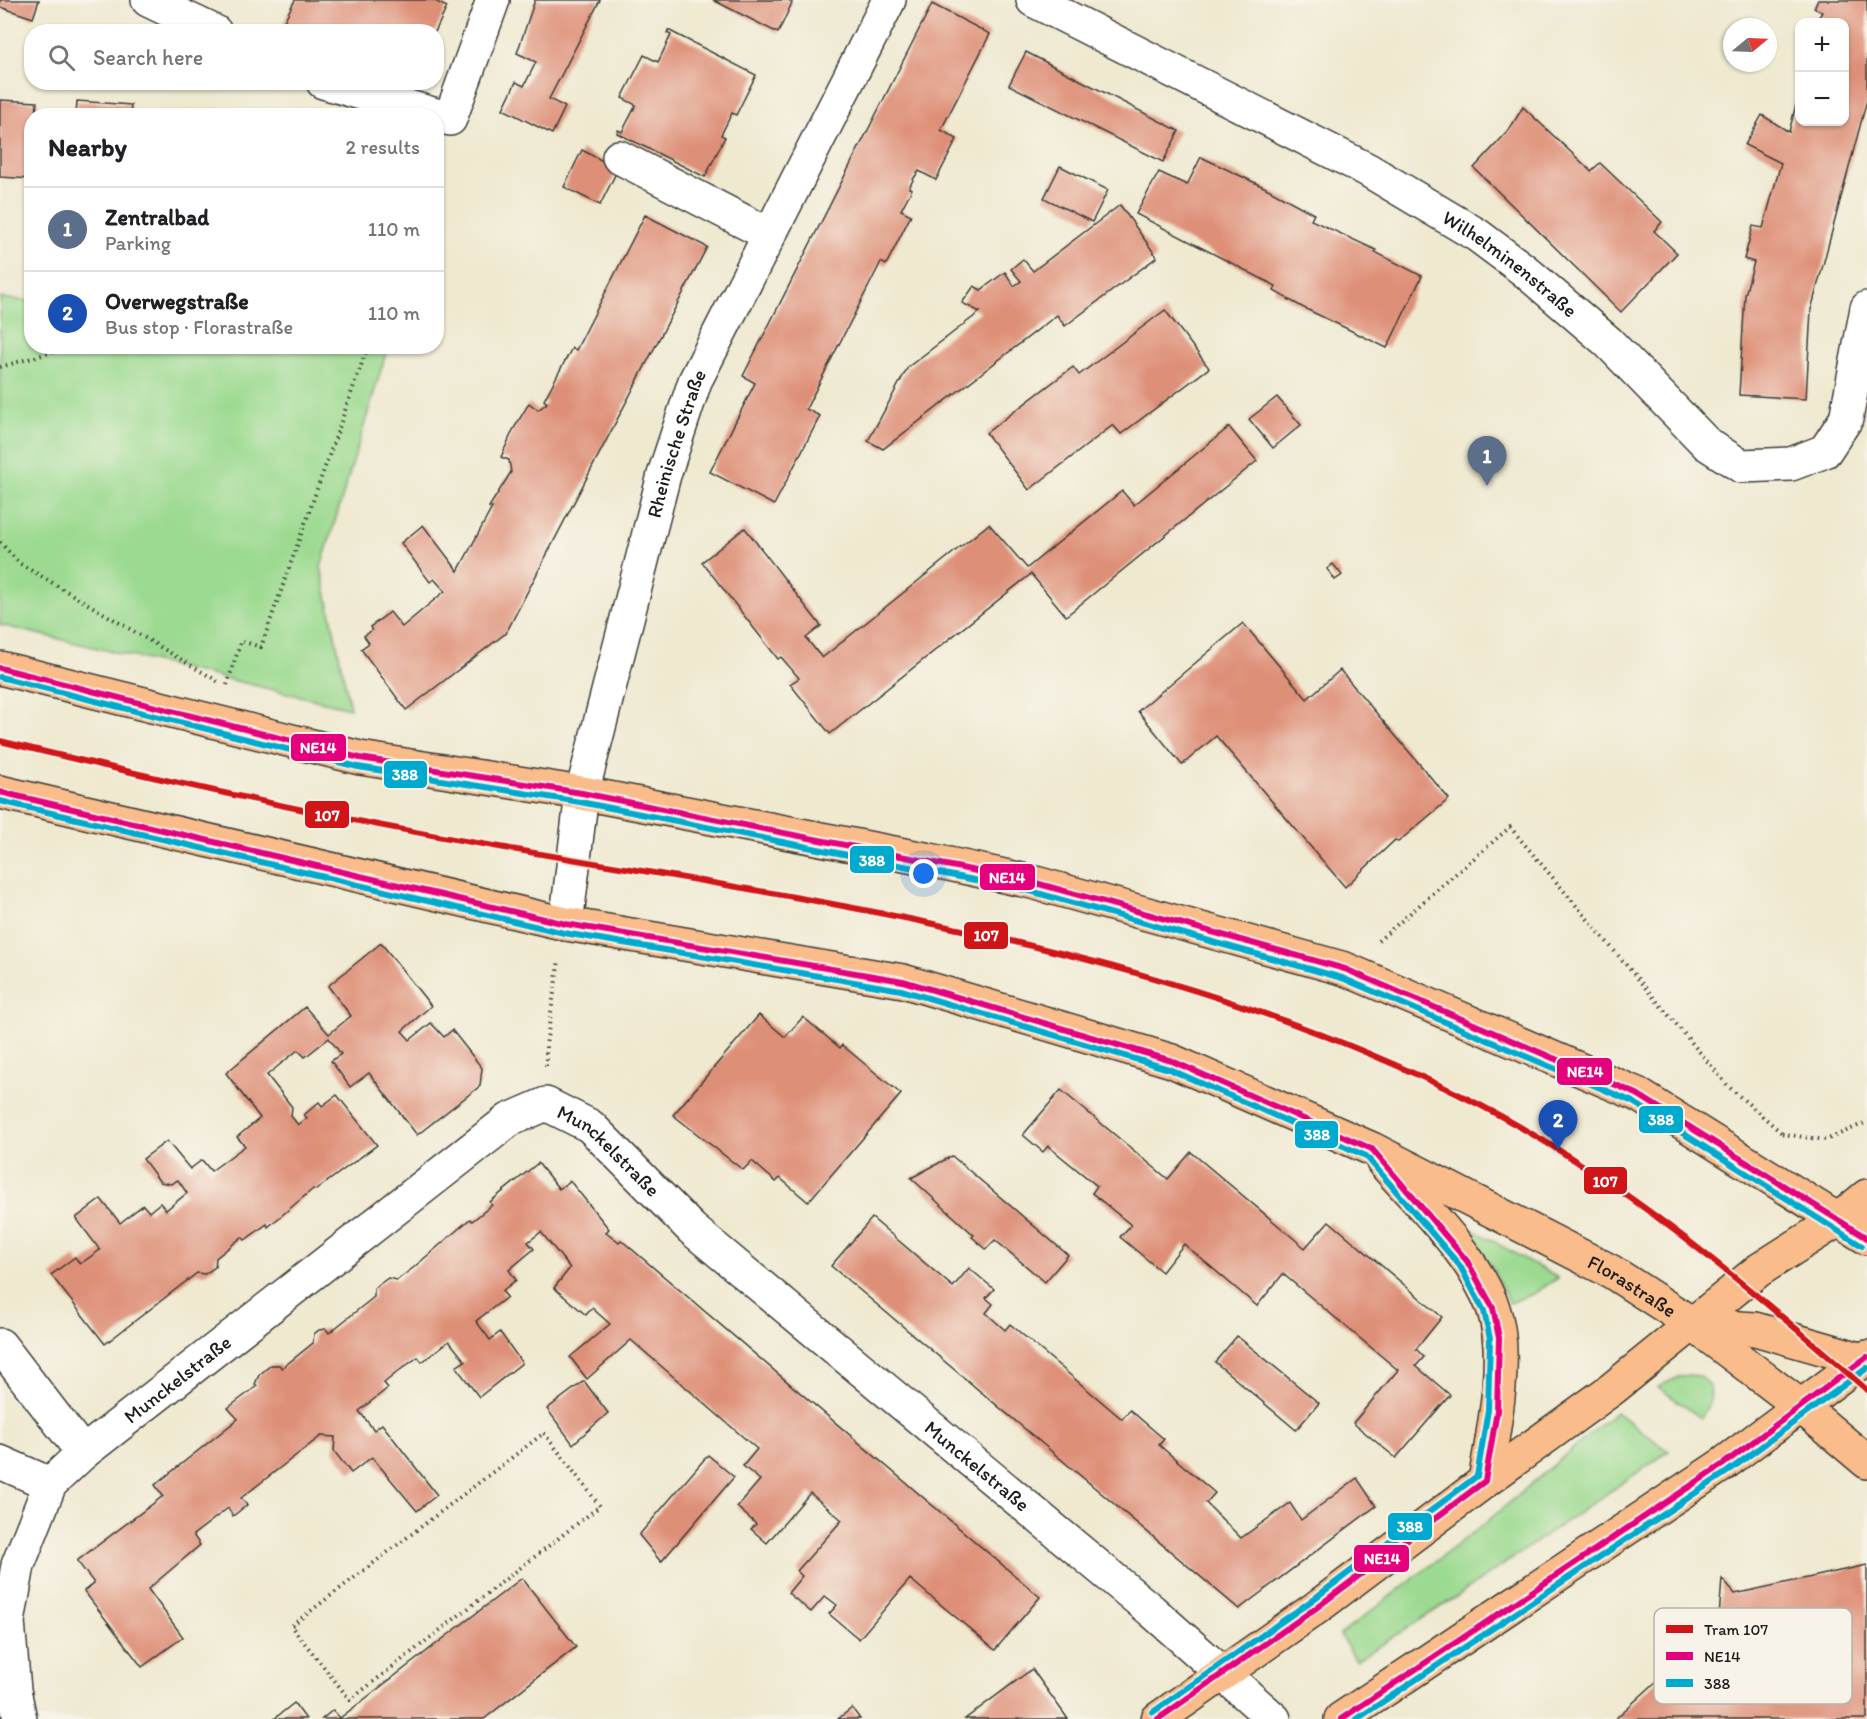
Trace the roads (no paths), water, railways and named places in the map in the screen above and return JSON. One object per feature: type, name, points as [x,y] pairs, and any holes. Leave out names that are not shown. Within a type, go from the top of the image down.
[{"type":"main road","points":[[0,668],[360,758],[582,793],[1032,882],[1346,969],[1637,1094],[1867,1238]]},
{"type":"main road","name":"Florastraße","points":[[0,792],[566,924],[903,981],[1172,1061],[1372,1149],[1612,1272],[1694,1325],[1803,1408],[1867,1462]]},
{"type":"main road","name":"Florastraße","points":[[1372,1149],[1467,1261],[1493,1308],[1499,1338],[1497,1411],[1485,1481]]},
{"type":"main road","points":[[1158,1719],[1316,1608],[1612,1389],[1694,1325],[1759,1270],[1839,1219],[1867,1196]]},
{"type":"main road","points":[[1694,1325],[1755,1329],[1866,1359]]},
{"type":"main road","points":[[1341,1719],[1713,1472],[1803,1408],[1866,1359]]},
{"type":"street","points":[[148,0],[198,24]]},
{"type":"street","points":[[444,117],[450,119],[493,0]]},
{"type":"street","name":"Rheinische Straße","points":[[566,924],[582,793],[664,475],[695,381],[889,0]]},
{"type":"street","name":"Wilhelminenstraße","points":[[1033,0],[1368,170],[1476,235],[1524,270],[1608,342],[1707,444],[1741,466],[1791,464],[1825,451],[1846,419],[1867,308]]},
{"type":"street","points":[[350,90],[412,108]]},
{"type":"street","points":[[619,157],[768,234]]},
{"type":"street","name":"Munckelstraße","points":[[20,1719],[4,1620],[18,1565],[50,1485],[83,1453],[509,1120],[546,1104],[590,1126],[692,1229],[1152,1611],[1274,1719]]},
{"type":"street","points":[[0,1345],[83,1453]]},
{"type":"street","points":[[0,1462],[50,1485]]},
{"type":"tram line","name":"107","points":[[0,741],[308,811],[494,846],[743,888],[991,936],[1113,967],[1234,1003],[1352,1047],[1468,1099],[1523,1128],[1627,1195],[1676,1232],[1773,1309],[1867,1390]]},
{"type":"place","name":"Zentralbad","points":[[1487,486]]},
{"type":"place","name":"Overwegstraße","points":[[1558,1150]]}]
